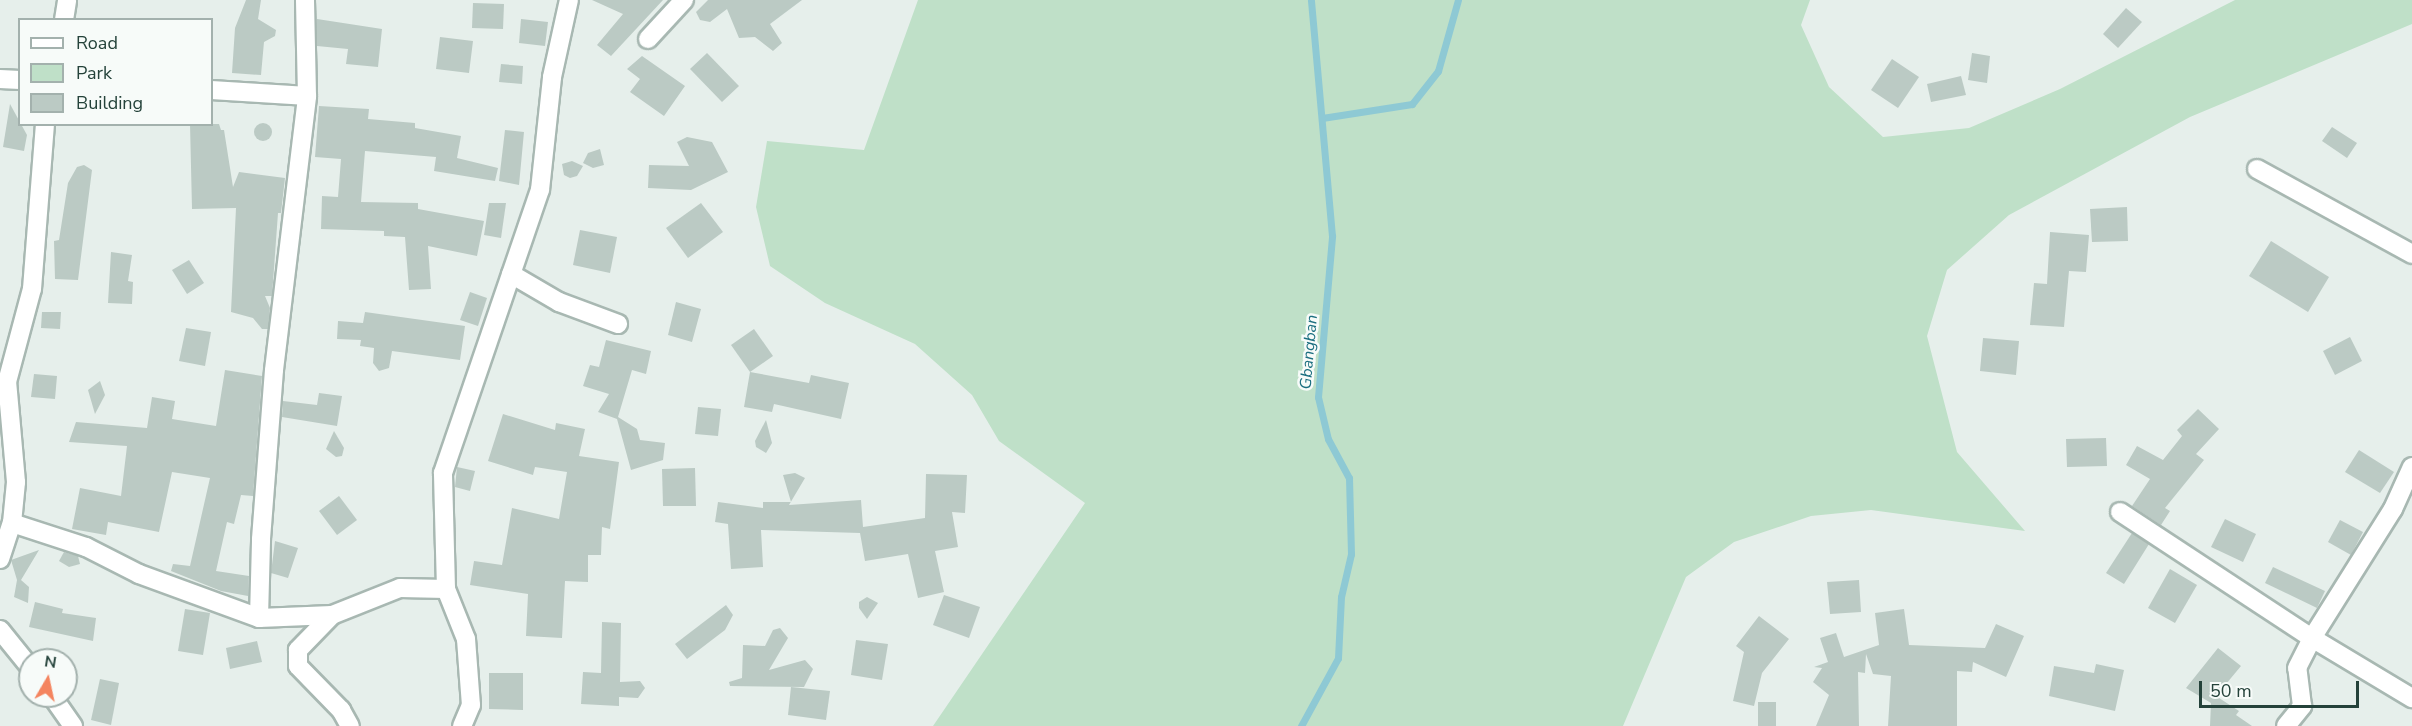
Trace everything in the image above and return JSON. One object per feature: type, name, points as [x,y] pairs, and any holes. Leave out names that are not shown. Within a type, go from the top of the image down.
[{"type":"street","points":[[64,18],[67,0]]},
{"type":"street","points":[[259,618],[261,539],[274,370],[307,96],[305,0]]},
{"type":"street","points":[[462,726],[471,705],[466,639],[446,589],[443,473],[540,190],[552,77],[569,0]]},
{"type":"street","points":[[648,39],[684,0]]},
{"type":"street","points":[[0,79],[18,80]]},
{"type":"street","points":[[213,90],[307,96]]},
{"type":"street","points":[[0,559],[12,523],[16,482],[7,382],[32,289],[45,126]]},
{"type":"street","points":[[2258,169],[2412,254]]},
{"type":"street","points":[[511,274],[559,302],[618,324]]},
{"type":"street","points":[[2286,726],[2301,706],[2297,668],[2312,638],[2393,508],[2412,467]]},
{"type":"street","points":[[2120,512],[2312,638],[2412,698]]},
{"type":"street","points":[[12,523],[86,548],[139,574],[259,618],[332,615],[400,588],[446,589]]},
{"type":"street","points":[[332,615],[298,650],[298,666],[341,710],[350,726]]},
{"type":"street","points":[[0,630],[18,652]]},
{"type":"street","points":[[60,708],[73,726]]},
{"type":"green space","points":[[918,0],[1810,0],[1801,25],[1829,87],[1883,137],[1969,128],[2060,89],[2235,0],[2412,0],[2412,24],[2190,117],[2009,215],[1947,270],[1927,336],[1957,452],[2025,531],[1871,510],[1811,516],[1734,542],[1686,577],[1623,726],[933,726],[1085,503],[999,441],[972,395],[915,344],[825,303],[770,266],[756,207],[767,141],[864,150]]},
{"type":"building","points":[[246,0],[261,0],[258,19],[276,30],[275,36],[264,42],[261,75],[232,73],[235,28]]},
{"type":"building","points":[[592,0],[663,0],[611,56],[597,45],[623,14]]},
{"type":"building","points":[[708,0],[802,0],[770,24],[782,43],[773,51],[755,37],[739,38],[727,9],[710,22],[700,20],[696,12]]},
{"type":"building","points":[[473,3],[504,4],[503,29],[472,28]]},
{"type":"building","points":[[2126,8],[2142,22],[2118,48],[2103,34]]},
{"type":"building","points":[[317,19],[382,29],[378,67],[346,64],[348,49],[317,46]]},
{"type":"building","points":[[521,19],[548,22],[545,46],[519,43]]},
{"type":"building","points":[[440,37],[473,41],[469,73],[436,69]]},
{"type":"building","points":[[707,53],[739,86],[722,102],[690,69]]},
{"type":"building","points":[[1972,53],[1990,56],[1987,83],[1968,80]]},
{"type":"building","points":[[642,56],[685,86],[664,116],[630,92],[640,79],[627,69]]},
{"type":"building","points":[[1892,59],[1919,77],[1898,108],[1871,90]]},
{"type":"building","points":[[501,64],[523,66],[522,84],[499,82]]},
{"type":"building","points":[[1961,76],[1966,95],[1931,102],[1927,84]]},
{"type":"building","points":[[10,104],[18,119],[18,126],[22,126],[27,135],[24,151],[3,147]]},
{"type":"building","points":[[319,106],[369,109],[368,119],[415,123],[415,128],[461,136],[457,158],[498,168],[495,181],[434,171],[436,157],[365,151],[361,202],[418,203],[418,209],[484,221],[477,256],[428,246],[431,289],[409,290],[405,237],[384,236],[384,231],[321,229],[322,196],[338,197],[341,159],[315,157]]},
{"type":"building","points":[[263,123],[269,126],[272,132],[269,138],[263,141],[257,138],[254,132],[257,126]]},
{"type":"building","points":[[219,124],[221,130],[224,130],[233,187],[239,172],[285,178],[281,213],[278,213],[272,296],[265,296],[270,308],[268,329],[262,329],[253,318],[231,312],[236,208],[192,209],[190,126]]},
{"type":"building","points":[[2332,127],[2357,143],[2347,158],[2322,141]]},
{"type":"building","points":[[505,130],[524,132],[519,185],[499,181]]},
{"type":"building","points":[[687,137],[712,142],[728,172],[691,190],[648,188],[649,165],[689,166],[677,142]]},
{"type":"building","points":[[600,149],[604,165],[593,168],[583,163],[588,153]]},
{"type":"building","points":[[572,161],[583,166],[577,176],[570,178],[564,175],[562,164]]},
{"type":"building","points":[[84,165],[92,170],[78,280],[55,279],[54,241],[59,240],[68,183],[77,167]]},
{"type":"building","points":[[489,203],[506,203],[501,238],[484,235]]},
{"type":"building","points":[[701,203],[723,232],[688,258],[666,228]]},
{"type":"building","points":[[2127,207],[2128,241],[2092,242],[2090,209]]},
{"type":"building","points":[[580,230],[617,237],[610,273],[573,265]]},
{"type":"building","points":[[2050,232],[2089,235],[2086,272],[2069,271],[2064,327],[2030,325],[2034,283],[2047,284]]},
{"type":"building","points":[[2271,241],[2329,277],[2308,312],[2249,276]]},
{"type":"building","points":[[111,252],[132,255],[128,281],[133,282],[132,304],[108,303]]},
{"type":"building","points":[[189,260],[204,283],[187,294],[172,270]]},
{"type":"building","points":[[470,292],[487,298],[478,326],[460,320]]},
{"type":"building","points":[[676,302],[701,309],[692,342],[668,335]]},
{"type":"building","points":[[42,312],[61,312],[60,329],[41,328]]},
{"type":"building","points":[[365,312],[465,326],[460,360],[392,351],[389,368],[379,371],[373,363],[374,348],[360,346],[361,340],[337,339],[338,321],[363,323]]},
{"type":"building","points":[[186,328],[211,332],[205,366],[179,361]]},
{"type":"building","points":[[754,329],[773,356],[750,372],[731,345]]},
{"type":"building","points":[[2350,337],[2362,361],[2335,375],[2323,351]]},
{"type":"building","points":[[1983,338],[2019,341],[2016,375],[1980,371]]},
{"type":"building","points":[[606,340],[651,351],[646,374],[632,370],[618,417],[637,429],[640,440],[665,443],[663,460],[631,470],[617,419],[598,412],[609,394],[583,386],[590,365],[599,367]]},
{"type":"building","points":[[225,370],[262,376],[253,496],[241,495],[234,524],[227,522],[216,571],[249,576],[248,596],[221,591],[171,571],[173,564],[190,566],[210,478],[172,472],[159,532],[108,522],[106,535],[72,529],[80,488],[121,496],[127,446],[69,442],[76,422],[147,428],[152,397],[175,401],[172,419],[216,426]]},
{"type":"building","points":[[750,372],[809,383],[811,375],[849,383],[841,419],[774,404],[772,412],[744,407]]},
{"type":"building","points":[[34,374],[57,376],[55,399],[31,397]]},
{"type":"building","points":[[100,381],[105,395],[95,414],[88,390]]},
{"type":"building","points":[[319,393],[342,396],[337,426],[282,417],[283,401],[317,405]]},
{"type":"building","points":[[698,407],[721,409],[718,436],[695,434]]},
{"type":"building","points":[[2198,409],[2219,429],[2196,454],[2204,460],[2165,508],[2170,511],[2161,525],[2132,506],[2150,479],[2126,465],[2137,446],[2163,460],[2182,436],[2177,430]]},
{"type":"building","points":[[503,414],[555,430],[556,423],[585,429],[579,456],[619,462],[610,529],[602,527],[601,555],[588,555],[588,582],[565,581],[562,638],[526,636],[528,594],[470,585],[474,561],[502,565],[512,508],[559,519],[567,472],[535,467],[533,475],[488,461]]},
{"type":"building","points":[[766,420],[772,443],[766,453],[756,447],[755,441]]},
{"type":"building","points":[[334,431],[344,448],[342,456],[336,457],[326,449]]},
{"type":"building","points":[[2106,438],[2107,466],[2067,467],[2066,439]]},
{"type":"building","points":[[2359,450],[2394,472],[2380,493],[2345,472]]},
{"type":"building","points":[[457,467],[475,471],[470,491],[455,487]]},
{"type":"building","points":[[695,468],[696,506],[663,506],[662,469]]},
{"type":"building","points":[[795,473],[805,478],[791,502],[783,475]]},
{"type":"building","points":[[926,474],[967,475],[965,513],[952,512],[958,547],[935,551],[944,592],[918,598],[908,554],[865,561],[860,533],[761,530],[763,567],[731,569],[728,524],[715,522],[718,502],[763,508],[763,502],[791,502],[789,505],[861,500],[863,527],[925,518]]},
{"type":"building","points":[[339,496],[357,520],[337,535],[319,511]]},
{"type":"building","points":[[2225,519],[2256,534],[2243,562],[2211,547]]},
{"type":"building","points":[[2340,520],[2363,532],[2351,555],[2328,542]]},
{"type":"building","points":[[2132,533],[2149,544],[2124,584],[2106,573]]},
{"type":"building","points":[[275,541],[298,548],[288,578],[271,573]]},
{"type":"building","points":[[39,550],[21,580],[29,587],[28,603],[14,597],[17,580],[11,560]]},
{"type":"building","points":[[64,552],[78,556],[80,564],[69,567],[59,561]]},
{"type":"building","points":[[2273,567],[2325,591],[2317,608],[2265,583]]},
{"type":"building","points":[[2170,569],[2197,585],[2175,623],[2148,608]]},
{"type":"building","points":[[1859,580],[1861,612],[1830,614],[1827,582]]},
{"type":"building","points":[[944,595],[980,607],[969,638],[933,625]]},
{"type":"building","points":[[867,597],[878,603],[867,619],[859,608],[859,602]]},
{"type":"building","points":[[35,602],[63,609],[62,613],[96,618],[93,641],[29,627]]},
{"type":"building","points":[[726,605],[733,615],[725,630],[687,659],[675,644]]},
{"type":"building","points":[[185,609],[210,613],[203,655],[178,651]]},
{"type":"building","points":[[1904,609],[1909,645],[1985,648],[1996,624],[2024,636],[2006,677],[1973,662],[1972,672],[1957,671],[1957,726],[1888,726],[1891,676],[1873,674],[1866,654],[1865,673],[1858,672],[1859,726],[1816,726],[1829,695],[1813,682],[1822,668],[1814,667],[1828,662],[1820,638],[1836,633],[1844,657],[1879,645],[1875,613]]},
{"type":"building","points":[[1759,616],[1789,639],[1762,673],[1754,706],[1733,701],[1744,652],[1736,646]]},
{"type":"building","points":[[602,622],[621,623],[620,682],[640,681],[645,688],[638,698],[619,697],[619,706],[581,704],[583,672],[601,673]]},
{"type":"building","points":[[780,628],[788,638],[769,670],[805,660],[813,669],[804,687],[730,686],[729,682],[742,678],[743,645],[765,646],[773,630]]},
{"type":"building","points":[[856,640],[888,644],[882,680],[851,675]]},
{"type":"building","points":[[257,641],[262,662],[230,669],[226,648]]},
{"type":"building","points":[[2218,648],[2241,666],[2216,696],[2239,711],[2236,715],[2252,726],[2210,726],[2211,703],[2186,688]]},
{"type":"building","points":[[2096,664],[2124,670],[2115,711],[2049,696],[2054,666],[2094,673]]},
{"type":"building","points":[[489,673],[523,673],[523,710],[489,709]]},
{"type":"building","points":[[100,679],[119,683],[111,725],[91,720]]},
{"type":"building","points":[[791,687],[830,691],[826,720],[788,715]]},
{"type":"building","points":[[1758,702],[1776,702],[1776,726],[1758,726]]},
{"type":"waterway","name":"Gbangban","points":[[1301,726],[1338,658],[1341,597],[1351,554],[1349,478],[1328,439],[1318,397],[1332,236],[1311,0]]},
{"type":"waterway","points":[[1322,118],[1412,104],[1438,71],[1458,0]]}]
